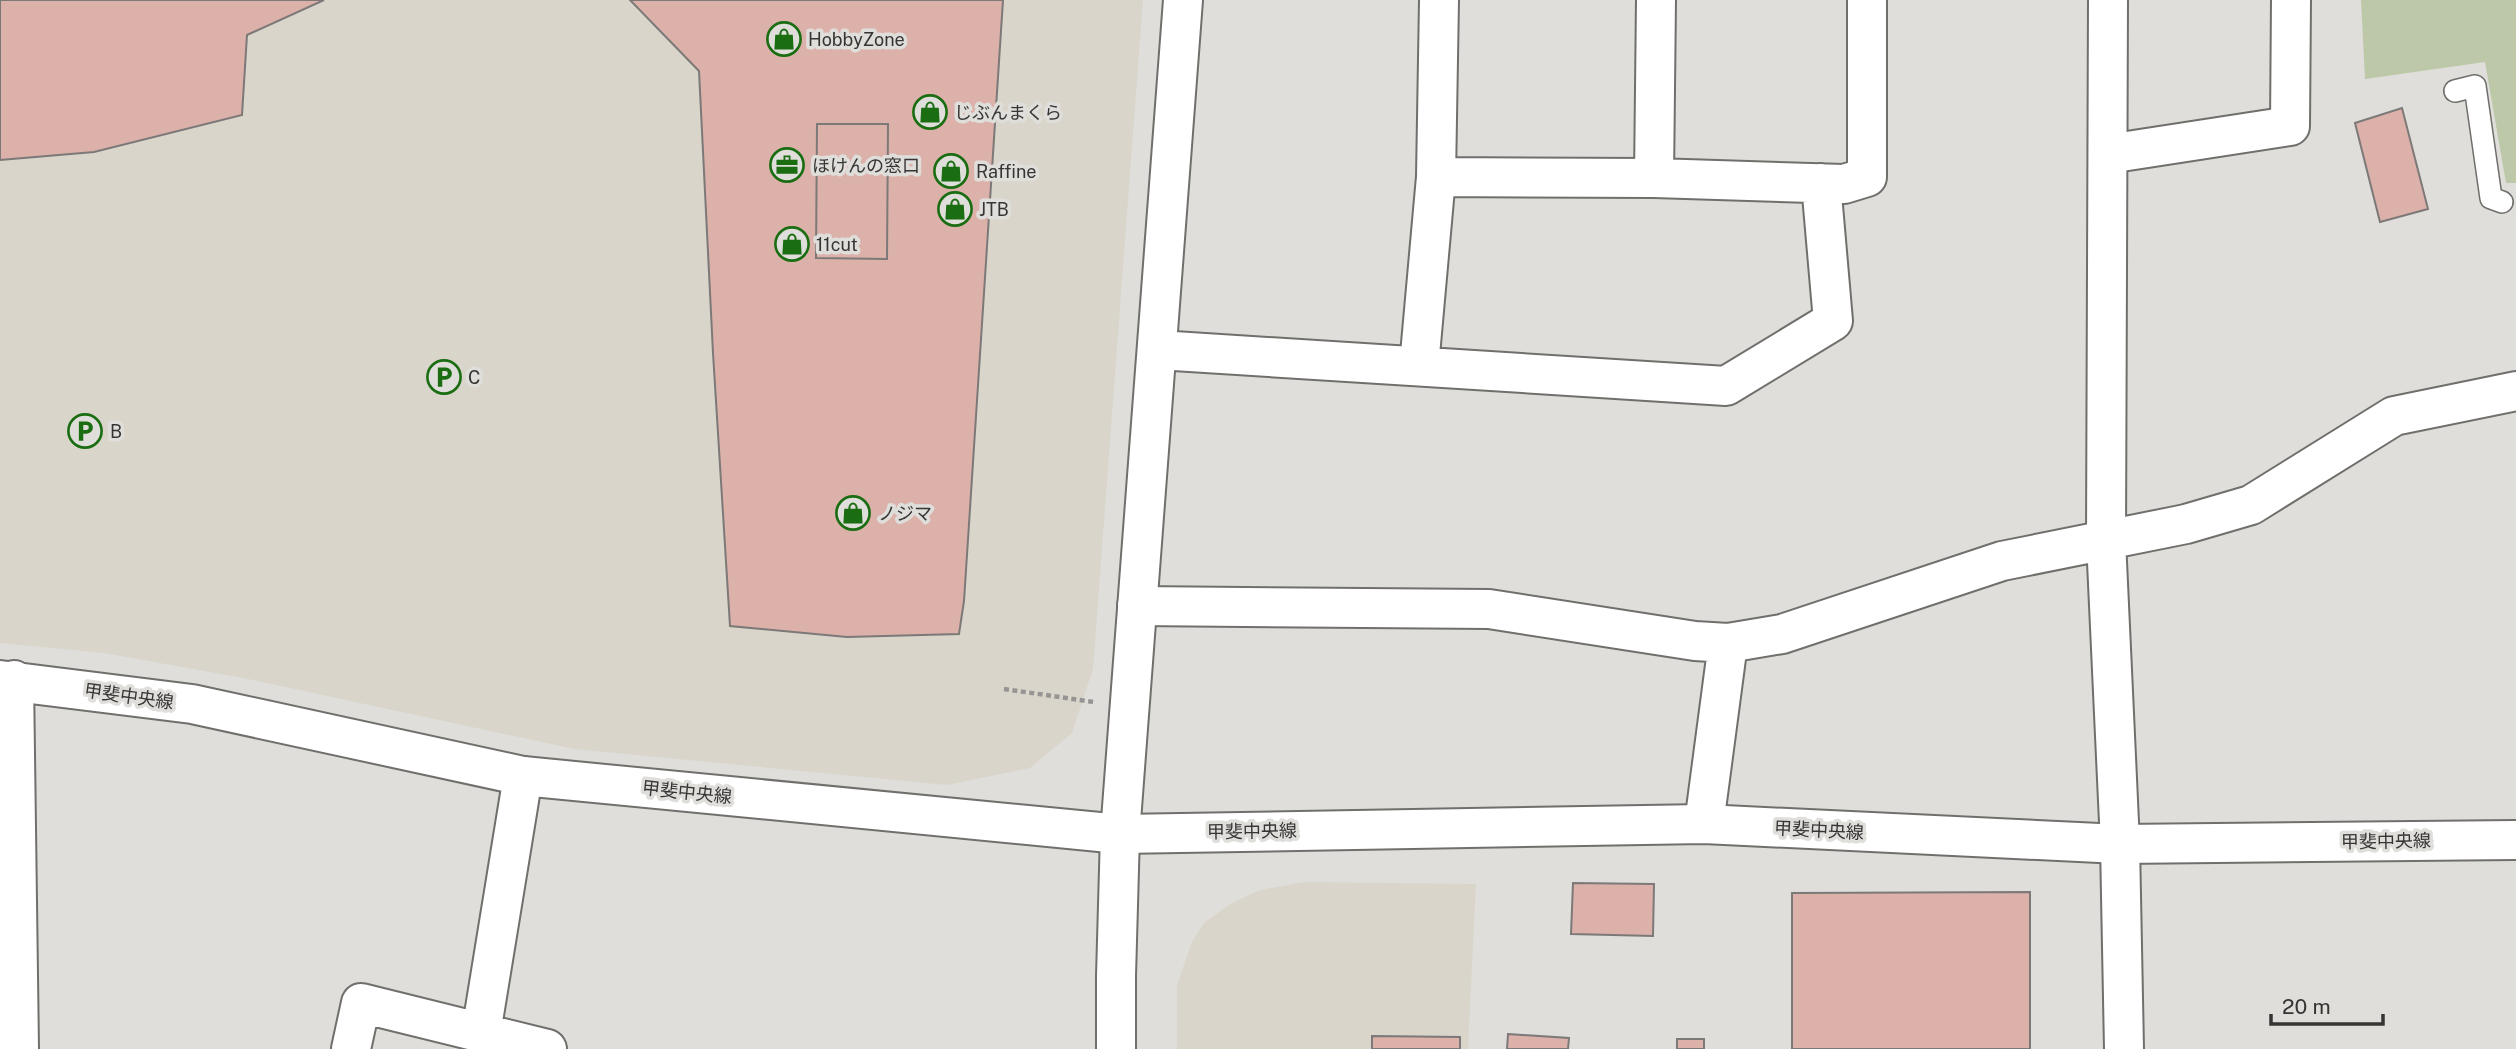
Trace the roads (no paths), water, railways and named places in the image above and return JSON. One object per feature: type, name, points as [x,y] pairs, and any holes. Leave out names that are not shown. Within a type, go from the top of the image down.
[{"type":"street","points":[[1116,1049],[1121,834],[1183,0]]},
{"type":"street","points":[[1419,366],[1436,177],[1439,0]]},
{"type":"street","points":[[1654,178],[1656,0]]},
{"type":"street","points":[[1436,177],[1654,178],[1844,184],[1867,177],[1867,0]]},
{"type":"street","points":[[2108,0],[2106,540],[2120,844],[2124,1049]]},
{"type":"street","points":[[2108,155],[2290,126],[2291,0]]},
{"type":"street","points":[[1158,350],[1726,386],[1833,321],[1821,183]]},
{"type":"street","points":[[1138,606],[1489,609],[1695,642],[1728,643],[1782,634],[2002,561],[2186,524],[2251,505],[2394,416],[2516,391]]},
{"type":"street","points":[[1704,824],[1728,643]]},
{"type":"street","points":[[7,680],[19,1049]]},
{"type":"street","name":"甲斐中央線","points":[[7,680],[192,704],[523,776],[1121,834],[1704,824],[2120,844],[2516,839]]},
{"type":"street","points":[[481,1033],[523,776]]},
{"type":"street","points":[[351,1049],[361,1003],[547,1049]]},
{"type":"lane","points":[[2455,91],[2475,86],[2491,198],[2502,202]]},
{"type":"place","name":"HobbyZone","points":[[784,39]]},
{"type":"place","name":"じぶんまくら","points":[[930,112]]},
{"type":"place","name":"ほけんの窓口","points":[[787,165]]},
{"type":"place","name":"Raffine","points":[[951,171]]},
{"type":"place","name":"JTB","points":[[955,209]]},
{"type":"place","name":"11cut","points":[[792,244]]},
{"type":"place","name":"C","points":[[444,377]]},
{"type":"place","name":"B","points":[[85,431]]},
{"type":"place","name":"ノジマ","points":[[853,513]]}]
